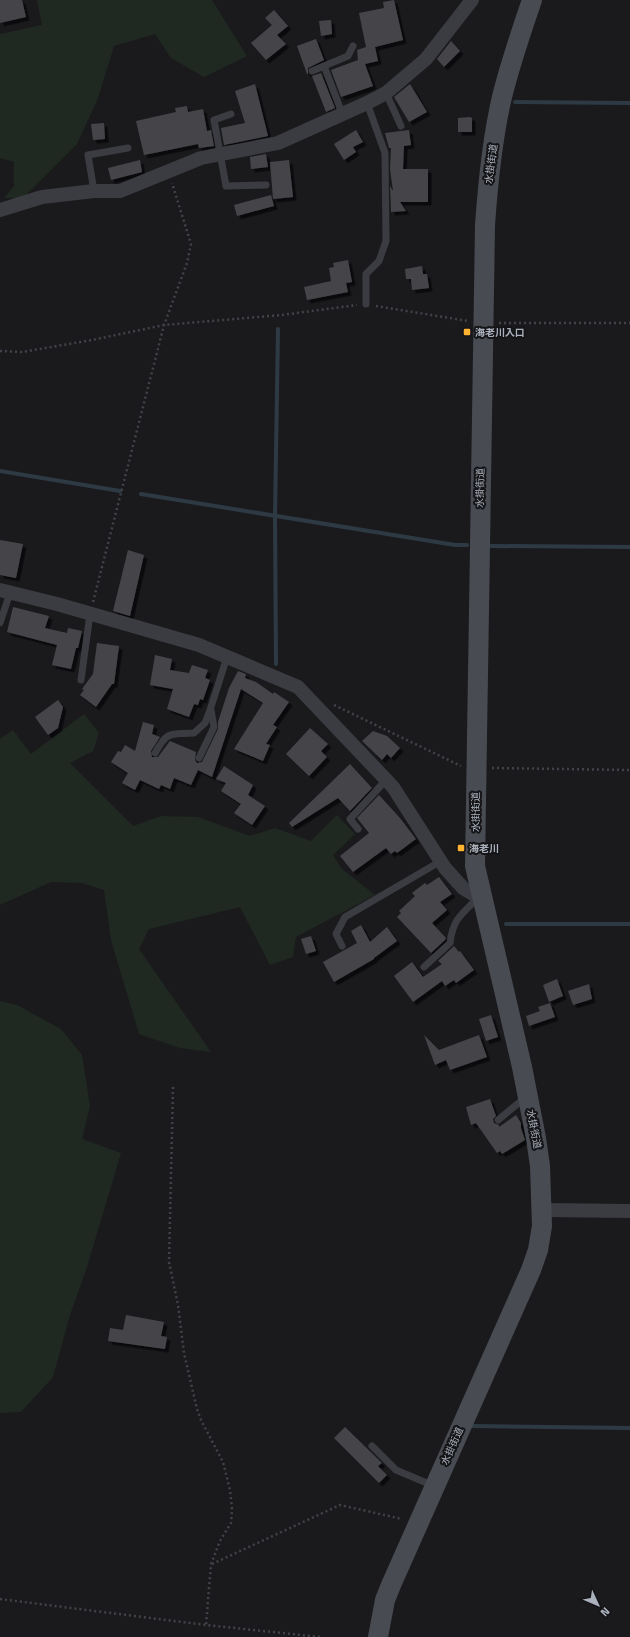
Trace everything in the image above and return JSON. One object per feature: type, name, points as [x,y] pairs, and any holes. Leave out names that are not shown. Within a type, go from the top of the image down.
[{"type":"main road","name":"水掛街道","points":[[378,1637],[385,1600],[531,1270],[538,1250],[542,1226],[540,1166],[536,1138],[528,1096],[480,898],[474,866],[482,323],[487,192],[494,137],[502,97],[517,42],[532,0]]},
{"type":"street","points":[[0,210],[42,197],[94,191],[120,190],[201,158],[278,143],[367,103],[386,92],[426,59],[472,0]]},
{"type":"street","points":[[5,591],[57,604],[199,645],[298,687],[394,787],[441,862],[463,888],[480,898]]},
{"type":"street","points":[[542,1210],[630,1210]]},
{"type":"lane","points":[[312,71],[348,56],[353,46]]},
{"type":"lane","points":[[324,66],[342,113]]},
{"type":"lane","points":[[386,92],[401,126]]},
{"type":"lane","points":[[366,304],[366,274],[379,261],[386,241],[385,153],[367,103]]},
{"type":"lane","points":[[231,114],[214,120],[226,186],[266,185]]},
{"type":"lane","points":[[94,191],[88,155],[128,148]]},
{"type":"lane","points":[[0,623],[5,591]]},
{"type":"lane","points":[[81,680],[90,614]]},
{"type":"lane","points":[[155,754],[164,738],[170,735],[194,734],[205,723],[227,657]]},
{"type":"lane","points":[[199,758],[214,727],[210,710]]},
{"type":"lane","points":[[358,829],[350,818],[387,779]]},
{"type":"lane","points":[[342,946],[336,934],[345,917],[441,862]]},
{"type":"lane","points":[[424,966],[450,943],[452,930],[457,918],[480,898]]},
{"type":"lane","points":[[498,1120],[528,1096]]},
{"type":"lane","points":[[372,1446],[396,1470],[434,1487]]},
{"type":"path","points":[[90,614],[164,325],[187,263],[190,244],[169,171]]},
{"type":"path","points":[[0,351],[22,352],[92,340],[164,325],[282,314],[366,304],[482,323],[630,323]]},
{"type":"path","points":[[333,704],[461,766],[630,770]]},
{"type":"path","points":[[173,1087],[169,1262],[178,1305],[184,1353],[197,1409],[201,1420],[223,1462],[230,1490],[232,1509],[231,1523],[220,1541],[211,1564],[206,1625]]},
{"type":"path","points":[[211,1564],[340,1505],[418,1523]]},
{"type":"path","points":[[0,1600],[320,1637]]},
{"type":"shaded area","points":[[37,0],[212,0],[247,56],[204,77],[171,58],[155,34],[114,46],[98,98],[77,144],[23,198],[4,198],[14,186],[14,162],[0,158],[0,34],[42,25]]},
{"type":"shaded area","points":[[84,714],[99,733],[93,751],[70,763],[133,826],[161,816],[198,817],[250,836],[275,828],[311,841],[337,815],[355,834],[333,855],[342,869],[375,895],[296,937],[293,957],[270,965],[240,907],[149,929],[139,949],[211,1052],[180,1048],[139,1034],[111,940],[104,890],[82,883],[51,882],[0,905],[0,739],[13,730],[31,754]]},
{"type":"shaded area","points":[[0,1001],[17,1005],[61,1029],[82,1055],[90,1106],[82,1139],[121,1153],[86,1270],[70,1315],[53,1377],[21,1412],[0,1413]]},
{"type":"building","points":[[0,0],[22,0],[26,17],[0,23]]},
{"type":"building","points":[[394,0],[403,40],[375,47],[378,61],[365,64],[373,86],[341,97],[331,70],[358,60],[357,50],[366,47],[359,13],[384,8],[383,2]]},
{"type":"building","points":[[274,10],[288,26],[277,35],[286,44],[266,60],[251,43],[272,25],[265,18]]},
{"type":"building","points":[[331,20],[332,34],[321,36],[319,21]]},
{"type":"building","points":[[316,39],[324,60],[308,68],[307,74],[297,46]]},
{"type":"building","points":[[451,41],[460,51],[444,67],[437,59]]},
{"type":"building","points":[[321,73],[335,108],[326,112],[312,76]]},
{"type":"building","points":[[255,84],[268,136],[224,145],[221,128],[245,123],[235,91]]},
{"type":"building","points":[[410,84],[427,112],[409,122],[394,97]]},
{"type":"building","points":[[187,106],[188,112],[203,109],[207,131],[211,130],[214,146],[199,148],[198,144],[144,155],[136,121],[176,112],[175,108]]},
{"type":"building","points":[[458,118],[472,118],[472,132],[458,132]]},
{"type":"building","points":[[104,123],[105,139],[93,140],[91,124]]},
{"type":"building","points":[[356,130],[363,142],[353,147],[356,152],[344,160],[334,144]]},
{"type":"building","points":[[409,130],[411,145],[404,146],[403,169],[428,169],[428,202],[400,202],[406,211],[391,212],[390,186],[393,191],[390,169],[391,148],[389,148],[385,133]]},
{"type":"building","points":[[266,154],[268,167],[251,169],[250,157]]},
{"type":"building","points":[[140,160],[142,172],[111,180],[108,168]]},
{"type":"building","points":[[289,160],[293,197],[273,199],[270,162]]},
{"type":"building","points":[[271,195],[274,206],[237,216],[234,205]]},
{"type":"building","points":[[348,260],[352,282],[346,283],[348,292],[307,300],[304,287],[331,281],[329,268],[334,267],[333,263]]},
{"type":"building","points":[[422,266],[423,274],[427,274],[429,288],[412,290],[411,279],[406,279],[405,269]]},
{"type":"building","points":[[0,540],[23,544],[16,578],[0,575]]},
{"type":"building","points":[[128,550],[144,555],[130,616],[113,611]]},
{"type":"building","points":[[13,607],[49,616],[45,628],[67,633],[68,628],[82,631],[71,669],[52,665],[57,645],[7,632]]},
{"type":"building","points":[[97,643],[119,646],[114,684],[112,684],[96,707],[80,695],[84,690],[82,689],[93,674]]},
{"type":"building","points":[[155,655],[172,659],[170,670],[189,673],[192,665],[208,670],[205,678],[210,680],[203,700],[200,699],[198,705],[194,704],[189,717],[167,709],[173,689],[150,685]]},
{"type":"building","points":[[238,671],[246,674],[245,678],[256,682],[273,694],[274,692],[289,702],[273,725],[277,727],[266,744],[270,745],[263,761],[234,749],[263,703],[241,689],[212,777],[198,770],[191,785],[174,778],[170,789],[161,785],[159,789],[140,780],[135,790],[122,783],[128,773],[111,762],[118,751],[121,752],[125,745],[135,751],[143,722],[154,725],[152,734],[160,737],[151,751],[152,757],[158,757],[170,741],[196,752],[195,760],[197,763],[202,762],[218,729],[218,722],[229,688]]},
{"type":"building","points":[[58,700],[63,707],[58,728],[48,735],[35,717]]},
{"type":"building","points":[[310,728],[328,744],[321,751],[327,757],[309,776],[286,754]]},
{"type":"building","points":[[373,731],[387,736],[400,748],[391,758],[387,754],[382,760],[362,741]]},
{"type":"building","points":[[350,764],[372,788],[350,811],[338,798],[292,827],[289,823]]},
{"type":"building","points":[[224,766],[253,785],[248,795],[265,806],[252,825],[234,813],[241,804],[221,791],[226,783],[216,779]]},
{"type":"building","points":[[379,795],[400,818],[416,839],[397,853],[395,851],[391,854],[386,848],[353,872],[340,856],[369,833],[357,818]]},
{"type":"building","points":[[439,877],[452,894],[440,902],[447,910],[432,923],[446,938],[431,953],[397,917],[401,913],[399,911],[415,896],[412,893],[425,883],[427,885]]},
{"type":"building","points":[[361,925],[370,942],[387,927],[397,941],[374,959],[334,982],[323,962],[357,943],[351,931]]},
{"type":"building","points":[[311,936],[316,951],[306,954],[301,939]]},
{"type":"building","points":[[454,946],[459,952],[460,951],[474,970],[456,983],[454,980],[445,986],[442,981],[413,1002],[394,976],[412,962],[423,977],[442,964],[438,961]]},
{"type":"building","points":[[557,979],[563,996],[549,1002],[543,985]]},
{"type":"building","points":[[589,984],[592,999],[573,1005],[568,991]]},
{"type":"building","points":[[550,1003],[555,1017],[529,1026],[526,1016],[540,1011],[538,1007]]},
{"type":"building","points":[[491,1015],[498,1037],[486,1041],[479,1019]]},
{"type":"building","points":[[424,1035],[439,1050],[479,1035],[487,1057],[450,1070],[446,1060],[435,1065]]},
{"type":"building","points":[[490,1099],[496,1116],[493,1119],[494,1123],[499,1125],[499,1127],[516,1115],[521,1123],[525,1140],[502,1154],[500,1151],[497,1153],[476,1123],[471,1125],[466,1107]]},
{"type":"building","points":[[126,1315],[164,1322],[161,1336],[167,1337],[165,1349],[108,1341],[110,1328],[123,1330]]},
{"type":"building","points":[[345,1427],[382,1463],[378,1466],[387,1475],[379,1483],[334,1438]]},
{"type":"waterway","points":[[515,102],[630,103]]},
{"type":"waterway","points":[[276,664],[275,516],[278,329]]},
{"type":"waterway","points":[[0,471],[120,491]]},
{"type":"waterway","points":[[141,494],[455,545],[467,545]]},
{"type":"waterway","points":[[491,546],[630,547]]},
{"type":"waterway","points":[[506,924],[630,924]]},
{"type":"waterway","points":[[472,1426],[630,1428]]},
{"type":"place","name":"海老川入口","points":[[467,332]]},
{"type":"place","name":"海老川","points":[[461,848]]}]
